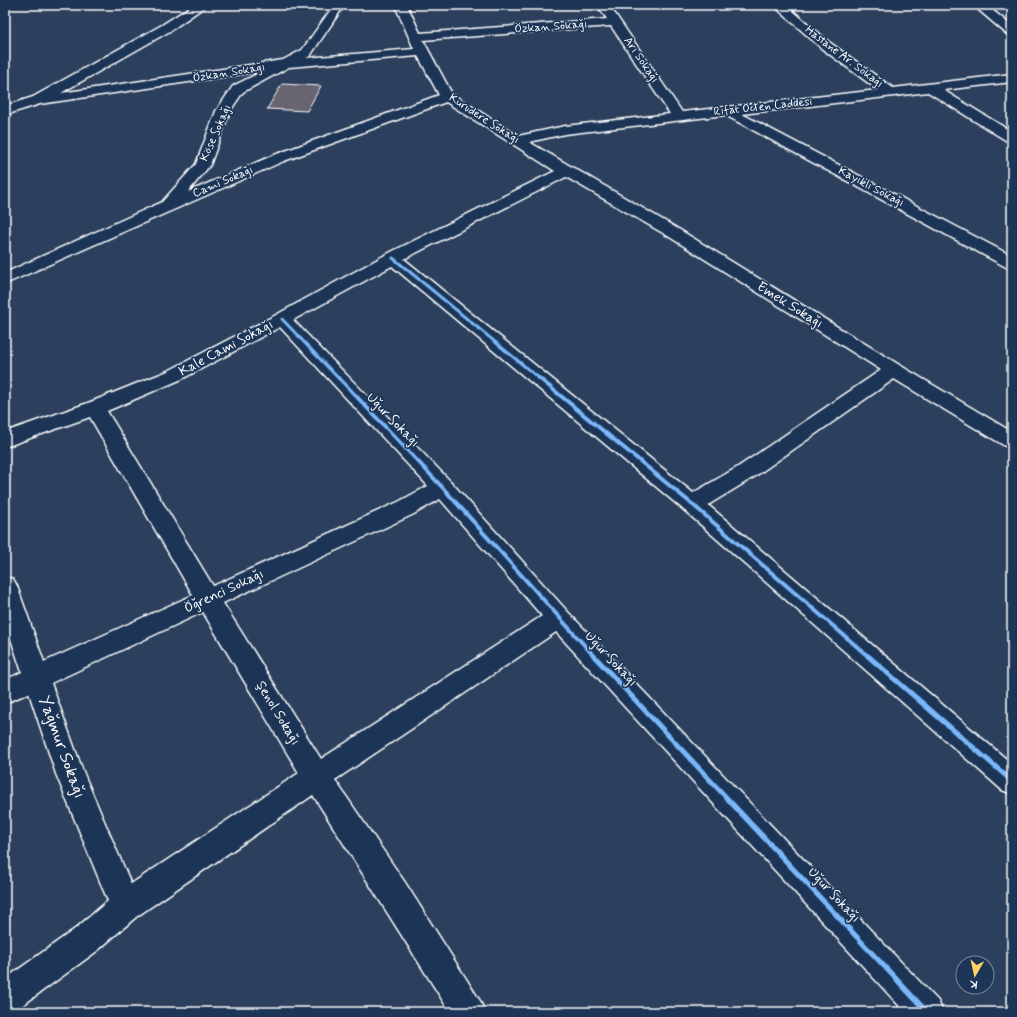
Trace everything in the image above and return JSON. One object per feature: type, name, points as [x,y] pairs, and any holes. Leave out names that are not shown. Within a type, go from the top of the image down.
[{"type":"street","points":[[5,111],[38,100],[166,28],[201,5]]},
{"type":"street","name":"Köse Sokağı","points":[[165,207],[203,165],[223,111],[238,89],[282,64],[306,53],[337,8],[342,5]]},
{"type":"street","name":"Kurudere Sokağı","points":[[401,5],[422,52],[447,97],[567,171]]},
{"type":"street","name":"Arı Sokağı","points":[[602,5],[678,116]]},
{"type":"street","name":"Hastane Ar. Sokağı","points":[[778,5],[825,45],[891,93]]},
{"type":"street","points":[[979,5],[1012,32]]},
{"type":"street","name":"Özkan Sokağı","points":[[416,37],[615,22]]},
{"type":"street","name":"Özkan Sokağı","points":[[38,100],[282,64],[422,52]]},
{"type":"street","name":"Rıfat Öcten Caddesi","points":[[516,140],[565,130],[1012,78]]},
{"type":"street","points":[[930,88],[1012,138]]},
{"type":"street","name":"Cami Sokağı","points":[[5,279],[165,207],[279,158],[447,97]]},
{"type":"street","name":"Kayıklı Sokağı","points":[[729,112],[1012,263]]},
{"type":"street","name":"Kale Cami Sokağı","points":[[5,440],[95,408],[175,375],[282,319],[393,258],[567,171]]},
{"type":"street","name":"Emek Sokağı","points":[[567,171],[674,233],[894,370],[1012,440]]},
{"type":"street","points":[[393,258],[692,504],[1012,781]]},
{"type":"street","name":"Uğur Sokağı","points":[[282,319],[443,488],[558,618],[927,1012]]},
{"type":"street","points":[[692,504],[746,472],[894,370]]},
{"type":"street","name":"Şenol Sokağı","points":[[95,408],[208,599],[317,777],[395,895],[469,1012]]},
{"type":"street","name":"Öğrenci Sokağı","points":[[5,692],[399,511],[443,488]]},
{"type":"street","name":"Yağmur Sokağı","points":[[5,586],[70,774],[125,906]]},
{"type":"street","points":[[5,999],[86,940],[125,906],[558,618]]},
{"type":"building","points":[[282,84],[321,86],[307,111],[267,109]]},
{"type":"cycle path","points":[[393,258],[692,504],[1012,781]]},
{"type":"cycle path","points":[[282,319],[443,488],[558,618],[927,1012]]}]
